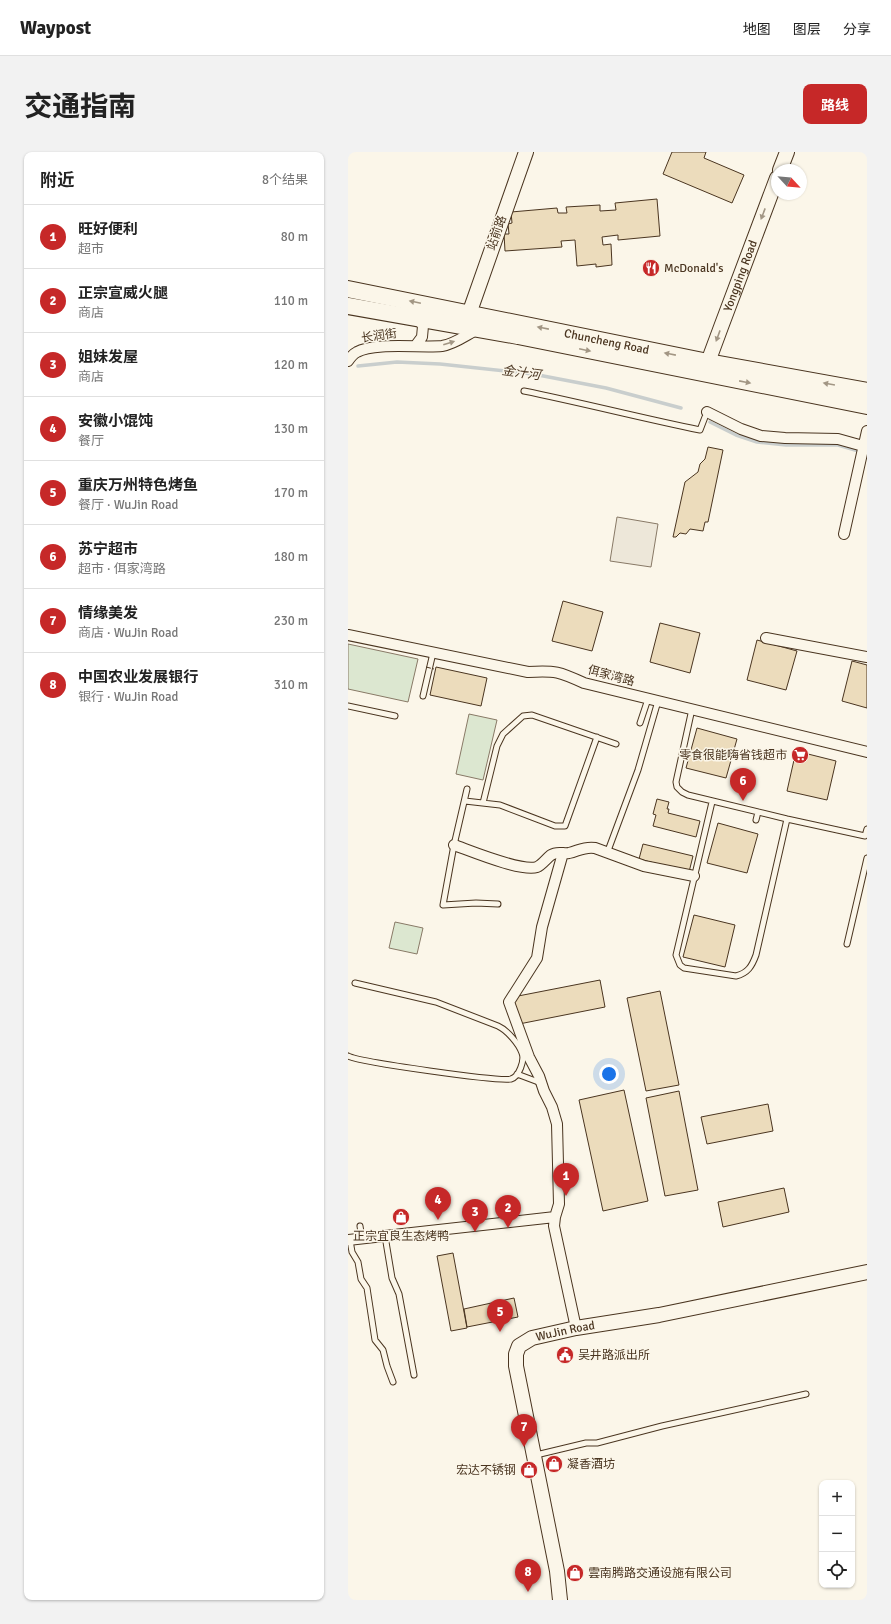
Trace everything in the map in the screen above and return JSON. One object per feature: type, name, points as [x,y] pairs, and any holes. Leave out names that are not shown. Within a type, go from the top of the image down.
[{"type":"main road","name":"Chuncheng Road","points":[[348,289],[469,314],[867,406]]},
{"type":"main road","name":"Chuncheng Road","points":[[348,306],[707,368],[867,391]]},
{"type":"street","name":"站前路","points":[[469,314],[526,152]]},
{"type":"street","points":[[782,164],[787,152]]},
{"type":"street","name":"Yongping Road","points":[[707,368],[771,194]]},
{"type":"street","points":[[416,345],[422,337],[423,326],[418,318]]},
{"type":"street","name":"长润街","points":[[348,361],[356,352],[367,348],[416,345],[441,346],[452,344],[478,329]]},
{"type":"street","points":[[706,415],[761,436],[838,439],[863,446]]},
{"type":"street","points":[[844,534],[860,456],[867,431]]},
{"type":"street","name":"佴家湾路","points":[[348,635],[528,672],[552,670],[584,683],[867,752]]},
{"type":"street","points":[[766,638],[867,657]]},
{"type":"street","points":[[454,845],[500,861],[531,867],[537,867],[556,852],[569,853],[588,847],[595,848],[644,866],[694,876]]},
{"type":"street","points":[[563,853],[542,927],[537,958],[509,1002],[529,1057],[552,1107],[557,1124],[559,1204],[554,1226],[576,1328]]},
{"type":"street","points":[[349,1240],[555,1217]]},
{"type":"street","name":"WuJin Road","points":[[560,1600],[557,1570],[537,1486],[533,1456],[516,1366],[516,1354],[519,1346],[532,1338],[576,1328],[659,1315],[867,1272]]},
{"type":"lane","points":[[524,391],[578,401],[641,418],[700,430],[706,415]]},
{"type":"lane","points":[[423,696],[433,653]]},
{"type":"lane","points":[[640,723],[653,700]]},
{"type":"lane","points":[[609,848],[638,770],[653,700]]},
{"type":"lane","points":[[348,706],[395,716]]},
{"type":"lane","points":[[692,709],[676,782],[677,787],[682,792],[712,802],[787,820],[865,836],[867,829]]},
{"type":"lane","points":[[483,803],[497,746],[504,734],[523,716],[532,715],[616,744]]},
{"type":"lane","points":[[464,801],[500,805],[555,826],[565,826],[596,737]]},
{"type":"lane","points":[[467,789],[454,845],[443,905],[476,903],[498,904]]},
{"type":"lane","points":[[712,802],[676,955],[677,960],[684,968],[736,976],[743,975],[753,964],[787,820]]},
{"type":"lane","points":[[756,820],[758,812]]},
{"type":"lane","points":[[847,944],[867,858]]},
{"type":"lane","points":[[348,1056],[368,1061],[483,1078],[510,1080],[515,1078],[523,1060],[522,1053],[506,1030],[436,1002],[355,983]]},
{"type":"lane","points":[[517,1074],[541,1083]]},
{"type":"lane","points":[[360,1226],[362,1239]]},
{"type":"lane","points":[[385,1236],[392,1278],[399,1294],[414,1375]]},
{"type":"lane","points":[[349,1240],[352,1252],[358,1262],[361,1279],[367,1288],[375,1340],[383,1350],[393,1382]]},
{"type":"lane","points":[[533,1456],[586,1443],[597,1443],[662,1426],[806,1394]]},
{"type":"green space","points":[[348,644],[418,659],[408,702],[348,689]]},
{"type":"green space","points":[[469,714],[497,720],[483,780],[456,774]]},
{"type":"green space","points":[[395,922],[423,928],[417,954],[389,948]]},
{"type":"shaded area","points":[[617,517],[658,524],[651,567],[610,561]]},
{"type":"building","points":[[672,152],[706,152],[704,158],[744,175],[732,203],[663,174]]},
{"type":"building","points":[[657,199],[660,236],[618,240],[618,235],[602,237],[603,245],[611,244],[612,265],[596,267],[596,264],[577,266],[575,240],[561,241],[562,247],[505,251],[504,234],[509,234],[508,224],[512,223],[511,212],[557,208],[558,213],[567,213],[566,207],[600,205],[600,211],[616,210],[615,203]]},
{"type":"building","points":[[708,447],[723,450],[708,522],[705,522],[703,531],[690,529],[686,534],[680,533],[676,537],[673,537],[685,482],[698,472],[700,464],[705,459]]},
{"type":"building","points":[[563,601],[603,612],[592,651],[552,641]]},
{"type":"building","points":[[660,623],[700,633],[690,673],[650,662]]},
{"type":"building","points":[[757,640],[797,651],[786,690],[747,680]]},
{"type":"building","points":[[852,661],[867,665],[867,708],[842,701]]},
{"type":"building","points":[[436,667],[487,678],[481,706],[430,695]]},
{"type":"building","points":[[697,728],[737,739],[726,778],[686,768]]},
{"type":"building","points":[[796,751],[836,761],[827,800],[787,791]]},
{"type":"building","points":[[657,799],[669,802],[667,809],[669,809],[668,813],[700,821],[696,837],[653,826],[656,815],[653,814]]},
{"type":"building","points":[[718,823],[758,834],[747,873],[707,863]]},
{"type":"building","points":[[643,844],[693,856],[689,872],[639,859]]},
{"type":"building","points":[[694,915],[735,925],[725,967],[683,957]]},
{"type":"building","points":[[600,980],[605,1007],[519,1024],[513,997]]},
{"type":"building","points":[[660,991],[679,1085],[646,1091],[627,998]]},
{"type":"building","points":[[624,1090],[648,1201],[603,1211],[579,1100]]},
{"type":"building","points":[[679,1091],[698,1190],[665,1196],[646,1098]]},
{"type":"building","points":[[768,1104],[773,1131],[707,1144],[701,1117]]},
{"type":"building","points":[[784,1188],[789,1212],[723,1227],[718,1202]]},
{"type":"building","points":[[453,1253],[467,1328],[451,1331],[437,1256]]},
{"type":"building","points":[[514,1298],[518,1317],[467,1327],[464,1309]]},
{"type":"waterway","name":"金汁河","points":[[358,366],[397,362],[440,364],[533,374],[606,388],[681,408]]},
{"type":"waterway","name":"金汁河","points":[[710,422],[736,435],[757,442],[786,445],[838,445],[862,452]]},
{"type":"fence","points":[[426,667],[434,669]]},
{"type":"place","name":"McDonald's","points":[[651,268]]},
{"type":"place","name":"零食很能嗨省钱超市","points":[[800,755]]},
{"type":"place","name":"苏宁超市","points":[[743,801]]},
{"type":"place","name":"旺好便利","points":[[566,1196]]},
{"type":"place","name":"正宗宜良生态烤鸭","points":[[401,1217]]},
{"type":"place","name":"安徽小馄饨","points":[[438,1220]]},
{"type":"place","name":"正宗宣威火腿","points":[[508,1228]]},
{"type":"place","name":"姐妹发屋","points":[[475,1232]]},
{"type":"place","name":"重庆万州特色烤鱼","points":[[500,1332]]},
{"type":"place","name":"吴井路派出所","points":[[565,1355]]},
{"type":"place","name":"情缘美发","points":[[524,1447]]},
{"type":"place","name":"凝香酒坊","points":[[554,1464]]},
{"type":"place","name":"宏达不锈钢","points":[[529,1470]]},
{"type":"place","name":"雲南腾路交通设施有限公司","points":[[575,1573]]},
{"type":"place","name":"中国农业发展银行","points":[[528,1592]]}]
